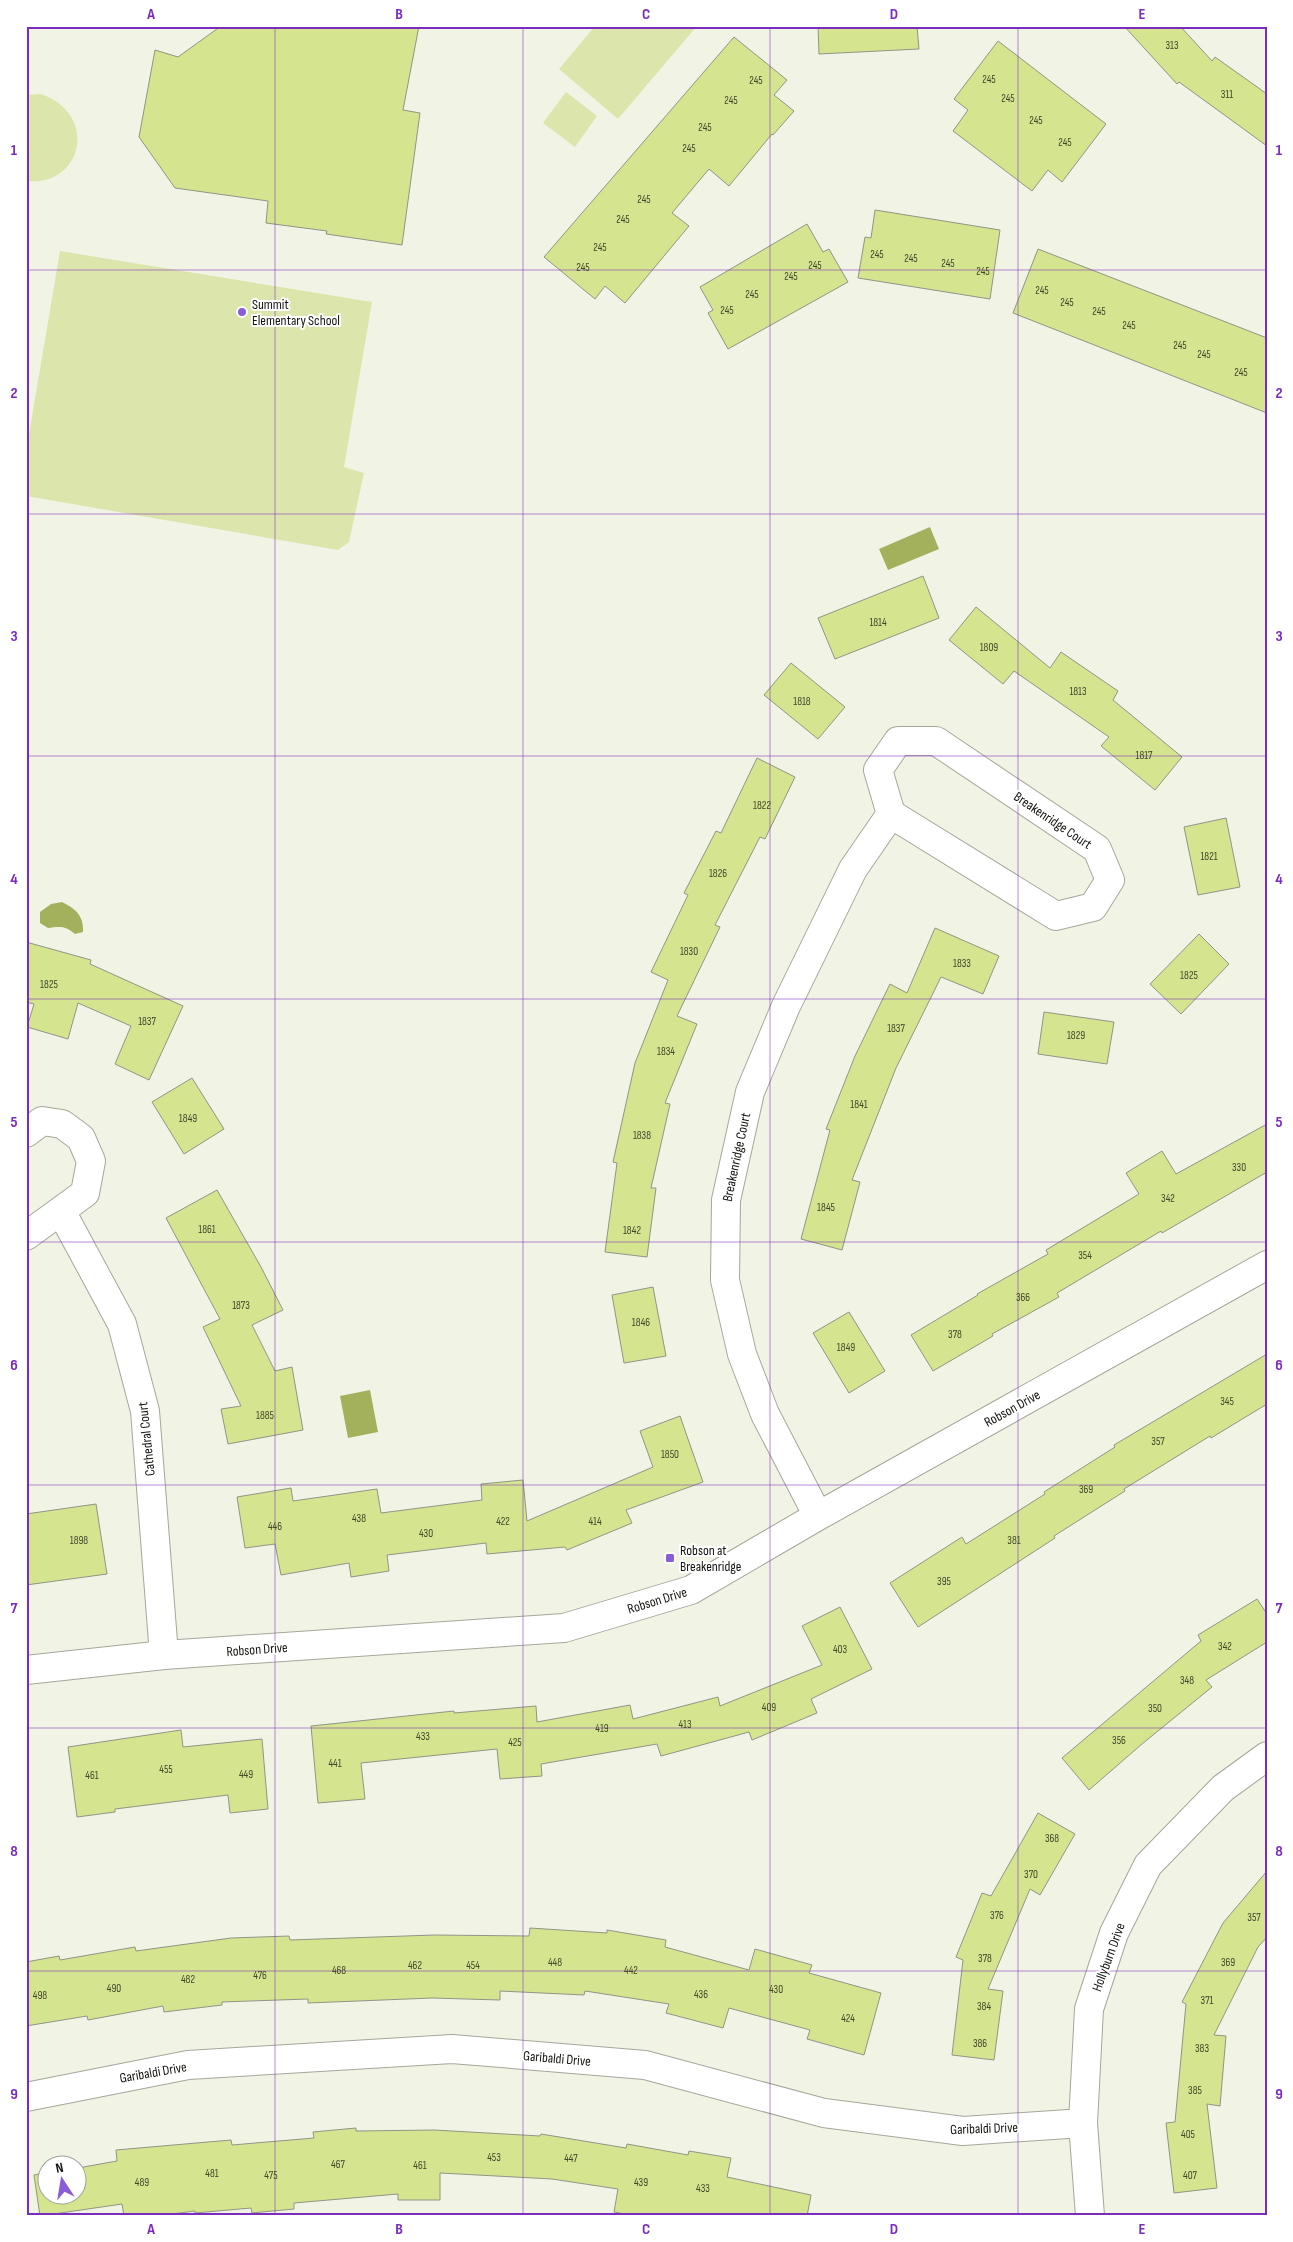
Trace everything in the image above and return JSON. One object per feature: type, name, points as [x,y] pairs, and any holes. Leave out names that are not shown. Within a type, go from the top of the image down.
[{"type":"street","name":"Breakenridge Court","points":[[898,741],[936,741],[1097,850],[1110,880],[1093,907],[1056,916],[891,814],[878,770],[898,741]]},
{"type":"street","name":"Breakenridge Court","points":[[818,1516],[765,1414],[742,1354],[726,1280],[726,1200],[750,1092],[786,1006],[853,869],[891,814]]},
{"type":"street","points":[[26,1133],[42,1121],[62,1124],[81,1138],[91,1161],[85,1193],[26,1236]]},
{"type":"street","name":"Cathedral Court","points":[[61,1211],[122,1324],[145,1411],[164,1655]]},
{"type":"street","name":"Robson Drive","points":[[26,1670],[164,1655],[564,1628],[691,1590],[818,1516],[1267,1265]]},
{"type":"street","name":"Hollyburn Drive","points":[[1090,2216],[1083,2122],[1089,2009],[1118,1925],[1148,1865],[1223,1788],[1267,1756]]},
{"type":"street","name":"Garibaldi Drive","points":[[26,2097],[188,2065],[452,2049],[645,2065],[824,2113],[963,2131],[1083,2122]]},
{"type":"shaded area","points":[[595,26],[697,26],[618,119],[559,69]]},
{"type":"shaded area","points":[[566,92],[597,116],[575,147],[543,123]]},
{"type":"shaded area","points":[[41,94],[59,104],[71,117],[77,132],[77,147],[71,161],[61,173],[45,180],[26,181],[26,95]]},
{"type":"shaded area","points":[[60,251],[372,302],[344,467],[364,473],[349,542],[338,550],[26,496],[26,452]]},
{"type":"shaded area","points":[[930,527],[939,549],[888,570],[879,549]]},
{"type":"shaded area","points":[[62,902],[78,914],[82,922],[83,932],[75,934],[66,928],[48,928],[40,923],[40,912],[51,904]]},
{"type":"shaded area","points":[[370,1390],[378,1432],[348,1438],[340,1396]]},
{"type":"building","points":[[221,26],[419,26],[403,110],[420,113],[402,245],[326,234],[327,231],[266,223],[268,201],[175,188],[139,137],[155,50],[178,57]]},
{"type":"building","points":[[818,26],[917,26],[919,49],[819,54]]},
{"type":"building","points":[[1124,26],[1180,26],[1212,61],[1215,57],[1267,94],[1267,146],[1179,82],[1177,84]]},
{"type":"building","points":[[734,37],[787,80],[774,95],[794,111],[772,134],[729,186],[709,169],[672,213],[689,226],[625,303],[605,286],[595,299],[544,257]]},
{"type":"building","points":[[998,41],[1106,124],[1062,182],[1048,170],[1032,191],[953,131],[968,110],[954,99]]},
{"type":"building","points":[[875,210],[1000,230],[990,299],[858,278],[865,237],[871,238]]},
{"type":"building","points":[[807,224],[823,252],[829,249],[848,282],[728,349],[708,313],[713,310],[700,287]]},
{"type":"building","points":[[1038,249],[1267,338],[1267,413],[1013,313]]},
{"type":"building","points":[[923,576],[939,618],[835,659],[818,618]]},
{"type":"building","points":[[976,607],[1050,668],[1061,652],[1118,691],[1113,700],[1182,757],[1155,790],[1101,746],[1109,737],[1014,671],[1003,684],[949,640]]},
{"type":"building","points":[[791,663],[845,707],[818,739],[764,695]]},
{"type":"building","points":[[757,758],[795,777],[765,839],[760,837],[715,925],[720,927],[677,1016],[697,1024],[665,1103],[670,1104],[651,1188],[656,1188],[647,1257],[605,1252],[617,1163],[613,1162],[635,1063],[668,980],[651,972],[688,895],[684,893],[716,831],[721,833]]},
{"type":"building","points":[[1226,818],[1240,887],[1198,895],[1184,827]]},
{"type":"building","points":[[935,928],[999,956],[983,994],[941,977],[896,1068],[852,1180],[860,1182],[842,1250],[801,1239],[830,1130],[826,1129],[855,1056],[890,984],[907,993]]},
{"type":"building","points":[[1199,934],[1229,964],[1181,1014],[1150,984]]},
{"type":"building","points":[[26,942],[91,960],[90,964],[183,1006],[149,1080],[115,1064],[131,1026],[78,1003],[68,1039],[27,1027],[34,1004],[26,1002]]},
{"type":"building","points":[[1044,1012],[1114,1022],[1107,1064],[1038,1054]]},
{"type":"building","points":[[192,1078],[224,1129],[184,1154],[152,1102]]},
{"type":"building","points":[[1267,1124],[1267,1172],[1162,1233],[1161,1231],[1057,1293],[1059,1297],[992,1334],[993,1336],[933,1371],[911,1335],[977,1294],[1048,1254],[1046,1250],[1139,1194],[1126,1173],[1162,1151],[1176,1174]]},
{"type":"building","points":[[217,1190],[283,1310],[252,1325],[275,1371],[292,1367],[303,1430],[228,1444],[221,1409],[241,1406],[203,1327],[220,1319],[166,1218]]},
{"type":"building","points":[[653,1287],[666,1356],[624,1363],[612,1295]]},
{"type":"building","points":[[849,1312],[885,1371],[849,1393],[813,1333]]},
{"type":"building","points":[[1267,1354],[1267,1404],[1211,1438],[1210,1436],[1124,1489],[1125,1491],[1054,1536],[1055,1538],[918,1627],[890,1583],[962,1537],[966,1544],[1045,1494],[1044,1492],[1115,1447],[1114,1445]]},
{"type":"building","points":[[680,1416],[703,1482],[626,1510],[632,1523],[567,1550],[565,1547],[487,1554],[486,1543],[387,1555],[389,1571],[351,1577],[349,1563],[281,1575],[275,1544],[245,1548],[237,1497],[291,1488],[293,1501],[377,1489],[381,1513],[482,1500],[481,1484],[523,1480],[527,1521],[653,1467],[640,1431]]},
{"type":"building","points":[[96,1504],[107,1574],[26,1585],[26,1514]]},
{"type":"building","points":[[1257,1599],[1267,1614],[1267,1642],[1206,1680],[1212,1687],[1089,1790],[1062,1758],[1201,1641],[1198,1635]]},
{"type":"building","points":[[840,1607],[872,1669],[811,1699],[817,1713],[752,1740],[749,1732],[661,1756],[657,1744],[541,1764],[542,1776],[500,1779],[497,1749],[361,1763],[365,1799],[318,1803],[311,1726],[454,1711],[454,1713],[536,1706],[537,1722],[630,1705],[633,1719],[718,1697],[720,1706],[822,1665],[802,1626]]},
{"type":"building","points":[[181,1730],[183,1747],[262,1739],[268,1809],[230,1813],[228,1795],[115,1809],[115,1812],[77,1817],[68,1747]]},
{"type":"building","points":[[1038,1813],[1075,1834],[1040,1895],[1030,1889],[988,1989],[1003,1991],[994,2060],[952,2055],[963,1960],[956,1957],[982,1893],[991,1896]]},
{"type":"building","points":[[1267,1871],[1267,1937],[1258,1947],[1214,2035],[1226,2036],[1220,2106],[1207,2104],[1217,2188],[1174,2193],[1166,2123],[1175,2122],[1186,2004],[1182,2002],[1223,1923]]},
{"type":"building","points":[[530,1928],[607,1933],[607,1930],[666,1940],[665,1947],[749,1970],[755,1949],[812,1965],[809,1973],[881,1993],[864,2055],[807,2039],[810,2030],[729,2008],[723,2028],[666,2013],[669,2004],[585,1991],[584,1995],[500,1991],[500,2000],[432,1998],[308,2003],[308,1999],[222,2002],[222,2005],[164,2012],[163,2006],[88,2020],[87,2016],[26,2026],[26,1962],[59,1956],[60,1960],[135,1947],[136,1951],[231,1938],[289,1936],[290,1940],[434,1935],[529,1936]]},
{"type":"building","points":[[356,2128],[356,2131],[434,2130],[540,2136],[541,2134],[626,2148],[627,2144],[688,2155],[689,2151],[731,2158],[727,2177],[811,2195],[807,2216],[635,2216],[614,2212],[618,2189],[552,2179],[440,2173],[440,2200],[398,2200],[398,2194],[294,2203],[294,2209],[252,2213],[251,2208],[195,2213],[195,2211],[156,2216],[124,2216],[122,2204],[40,2216],[38,2204],[88,2204],[88,2166],[117,2161],[116,2150],[231,2140],[232,2145],[314,2138],[313,2132]]},
{"type":"building","points":[[38,2174],[38,2202],[34,2175]]},
{"type":"place","name":"Summit Elementary School","points":[[242,312]]},
{"type":"place","name":"Robson at Breakenridge","points":[[670,1558]]}]
